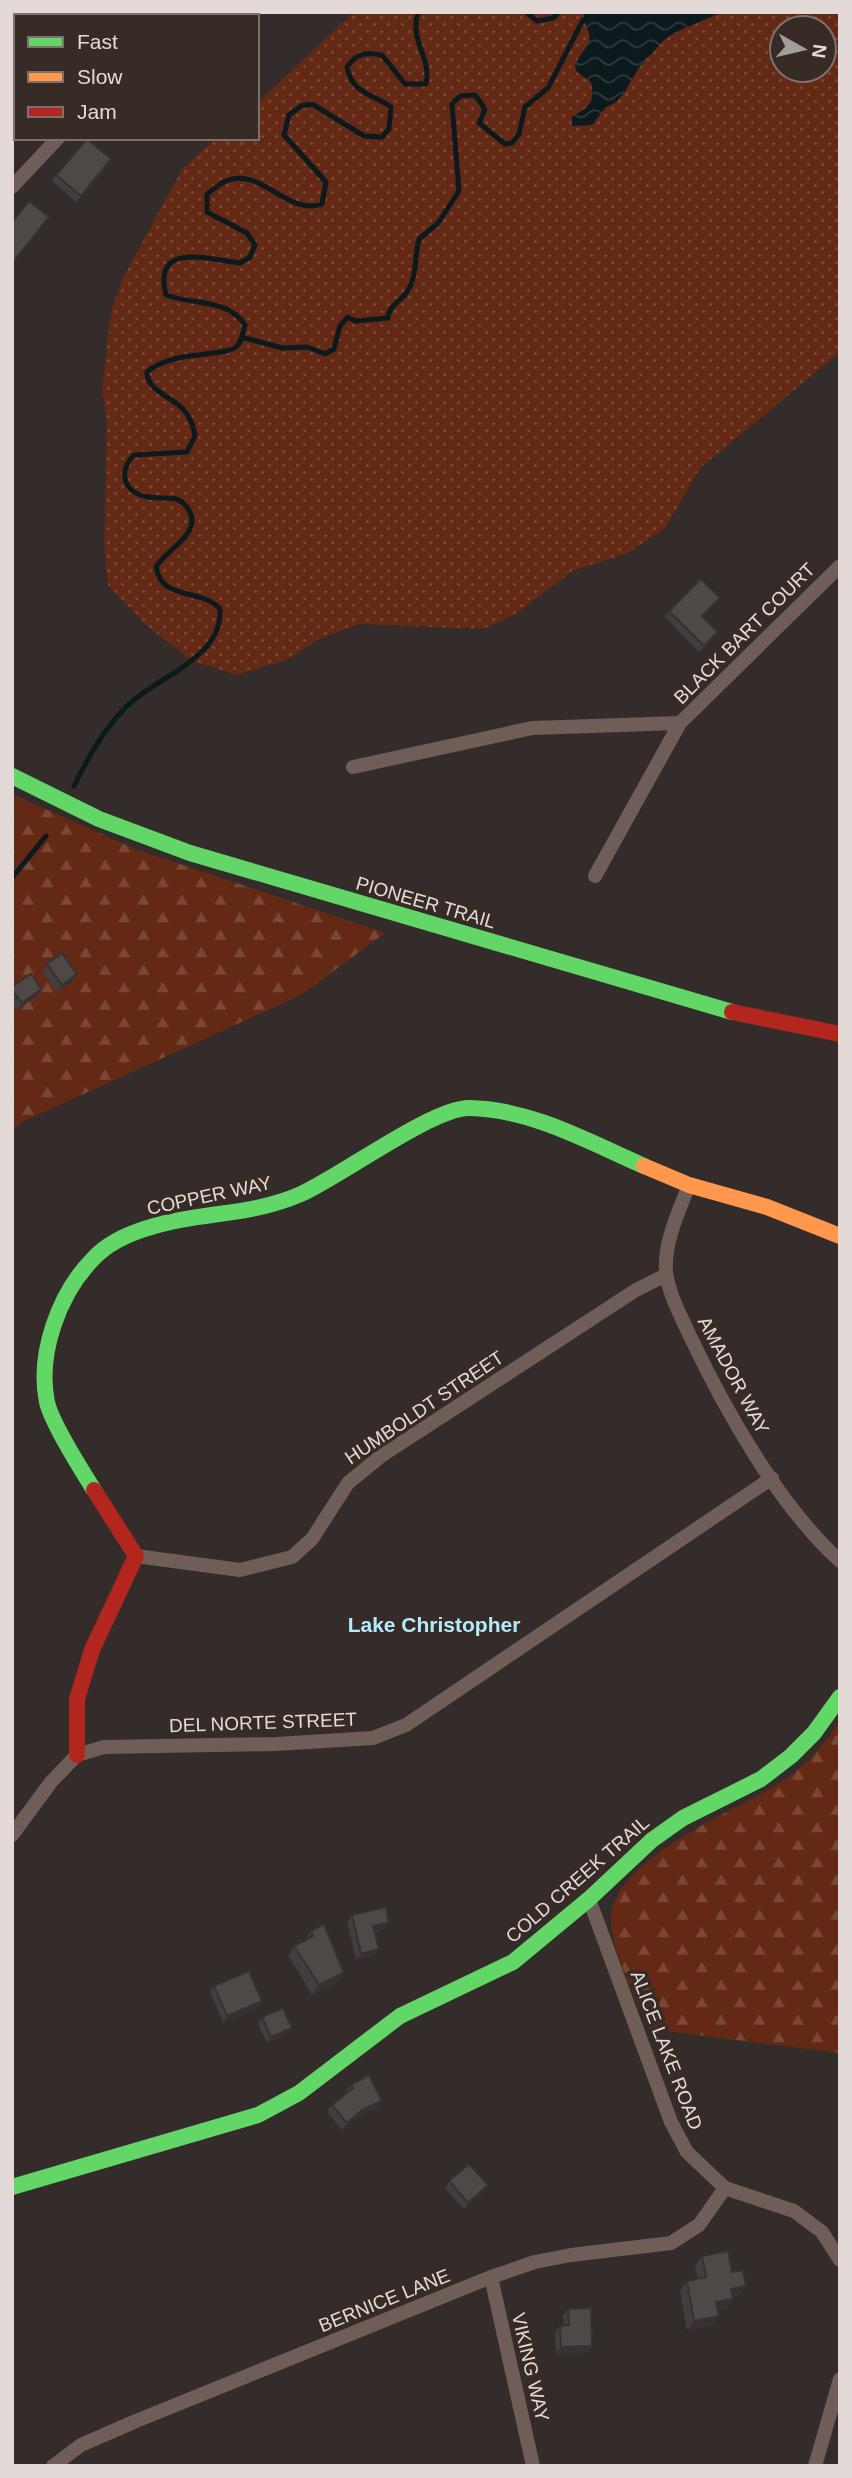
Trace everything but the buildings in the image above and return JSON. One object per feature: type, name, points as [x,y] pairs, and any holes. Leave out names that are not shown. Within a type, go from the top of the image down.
[{"type":"street","points":[[12,187],[56,140]]},
{"type":"street","name":"BLACK BART COURT","points":[[596,876],[680,723],[840,566]]},
{"type":"street","points":[[353,767],[532,728],[680,723]]},
{"type":"street","name":"PIONEER TRAIL","points":[[12,776],[83,812],[142,836],[258,876],[677,998],[734,1013],[840,1034]]},
{"type":"street","name":"COPPER WAY","points":[[136,1556],[47,1404],[44,1371],[50,1338],[74,1282],[93,1258],[117,1240],[153,1226],[247,1212],[280,1203],[316,1187],[442,1114],[468,1108],[530,1117],[689,1185],[766,1207],[840,1236]]},
{"type":"street","name":"AMADOR WAY","points":[[689,1185],[669,1245],[666,1275],[676,1307],[704,1367],[740,1431],[812,1531],[840,1561]]},
{"type":"street","name":"HUMBOLDT STREET","points":[[136,1556],[240,1570],[292,1558],[312,1539],[348,1483],[381,1456],[636,1290],[666,1275]]},
{"type":"street","name":"DEL NORTE STREET","points":[[76,1755],[104,1747],[132,1744],[276,1744],[373,1738],[406,1725],[772,1478]]},
{"type":"street","points":[[12,1835],[51,1782],[76,1755],[77,1699],[88,1662],[136,1556]]},
{"type":"street","name":"COLD CREEK TRAIL","points":[[12,2187],[258,2115],[299,2093],[400,2016],[513,1962],[589,1899],[624,1864],[683,1818],[761,1779],[791,1756],[814,1733],[840,1696]]},
{"type":"street","name":"ALICE LAKE ROAD","points":[[589,1899],[671,2122],[687,2152],[725,2188],[794,2211],[822,2232],[840,2260]]},
{"type":"street","name":"BERNICE LANE","points":[[53,2466],[81,2445],[136,2421],[491,2277],[536,2262],[571,2255],[671,2244],[699,2225],[725,2188]]},
{"type":"street","name":"VIKING WAY","points":[[491,2277],[533,2466]]},
{"type":"street","points":[[816,2466],[840,2379]]},
{"type":"green space","points":[[354,12],[840,12],[840,352],[700,468],[665,528],[628,553],[572,571],[516,614],[483,629],[359,624],[321,638],[286,660],[237,675],[192,661],[145,624],[108,585],[104,546],[107,421],[102,391],[111,311],[124,276],[183,168],[215,140],[259,140],[259,101]]},
{"type":"green space","points":[[12,794],[133,848],[385,933],[301,995],[20,1123],[12,1132]]},
{"type":"green space","points":[[840,1720],[840,2053],[649,2029],[615,1944],[611,1918],[617,1896],[633,1875],[656,1855],[802,1767]]},
{"type":"water","points":[[585,12],[722,12],[674,33],[663,41],[638,69],[624,93],[615,103],[606,107],[592,125],[572,126],[572,117],[587,107],[592,95],[591,82],[577,72],[575,65],[590,39],[583,20]]},
{"type":"waterway","points":[[74,786],[96,746],[124,709],[199,655],[218,627],[220,609],[212,602],[166,585],[156,567],[188,533],[192,520],[189,510],[176,499],[149,497],[134,492],[125,475],[134,455],[187,452],[195,436],[186,413],[151,384],[147,372],[171,360],[231,350],[239,344],[245,325],[238,316],[219,306],[166,295],[164,278],[167,266],[186,257],[240,263],[250,257],[255,245],[247,233],[207,212],[207,194],[226,181],[239,178],[251,180],[298,204],[322,204],[326,182],[284,135],[289,115],[301,106],[312,104],[364,136],[382,137],[389,129],[391,107],[358,88],[353,83],[347,67],[362,55],[382,55],[405,84],[426,84],[426,66],[416,32],[418,12]]},
{"type":"waterway","points":[[526,12],[537,21],[553,18],[559,12]]},
{"type":"waterway","points":[[242,337],[282,348],[307,347],[325,354],[334,349],[340,326],[348,317],[355,321],[388,318],[390,310],[410,286],[419,239],[438,223],[459,191],[452,104],[460,96],[475,95],[485,109],[479,123],[505,144],[512,143],[519,134],[525,107],[548,88],[583,20]]},
{"type":"waterway","points":[[12,878],[46,836]]},
{"type":"traffic: fast","points":[[12,776],[99,819],[190,853],[732,1012]]},
{"type":"traffic: fast","points":[[94,1490],[54,1422],[47,1402],[45,1364],[53,1326],[70,1290],[92,1260],[119,1239],[170,1222],[262,1207],[301,1194],[410,1130],[453,1111],[469,1108],[537,1120],[644,1166]]},
{"type":"traffic: fast","points":[[12,2187],[258,2115],[299,2093],[400,2016],[513,1962],[589,1899],[652,1840],[683,1818],[761,1779],[791,1756],[814,1733],[840,1697]]},
{"type":"traffic: slow","points":[[644,1166],[689,1185],[767,1207],[840,1236]]},
{"type":"traffic: jam","points":[[732,1012],[840,1034]]},
{"type":"traffic: jam","points":[[77,1755],[77,1699],[92,1650],[136,1556],[94,1490]]},
{"type":"district","name":"Lake Christopher","points":[[434,1625]]}]
